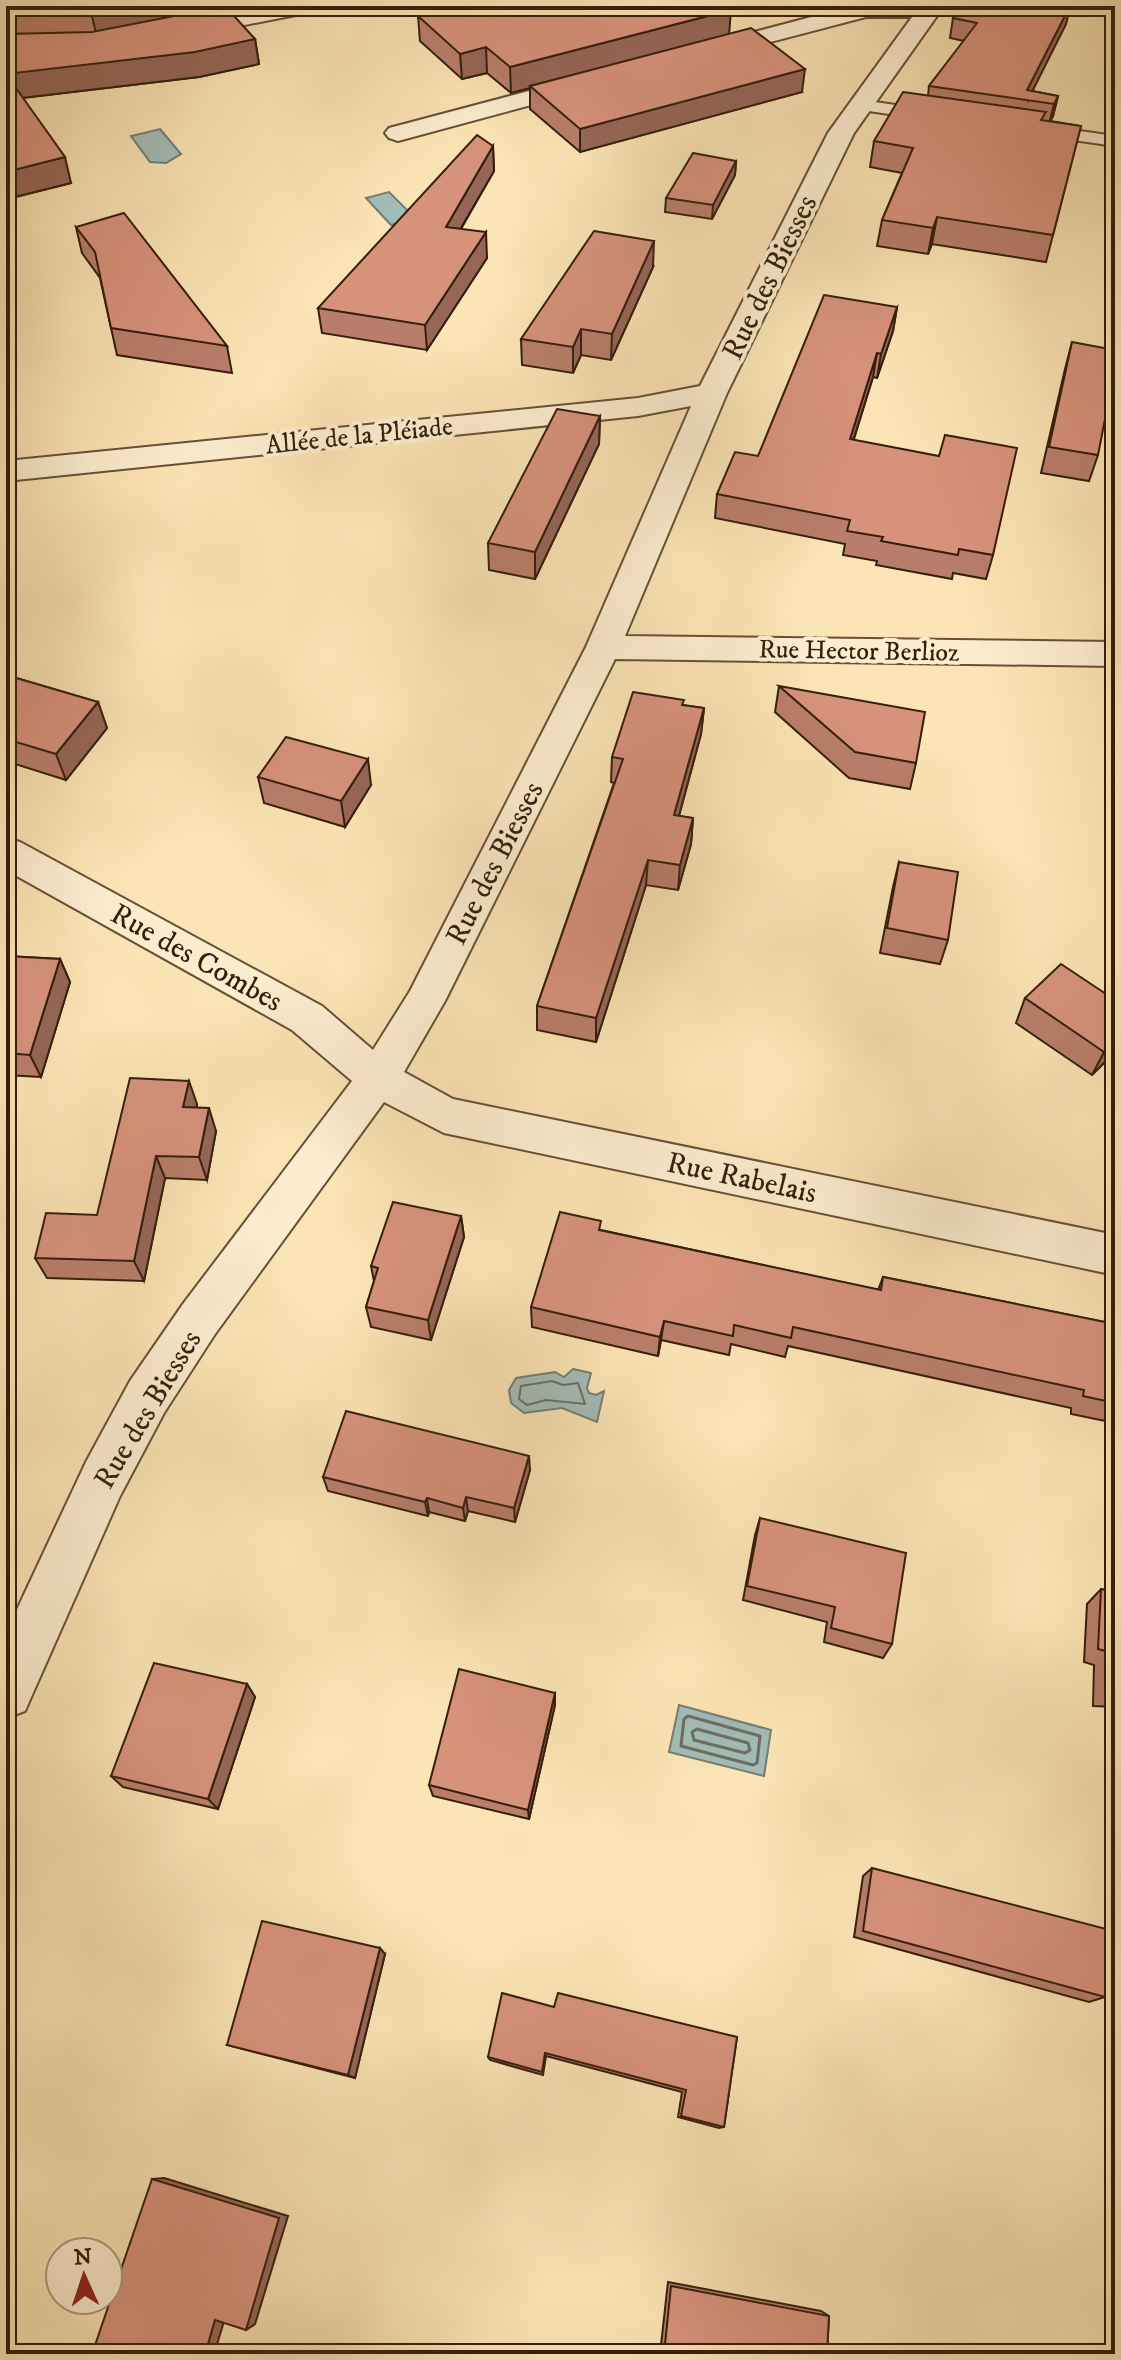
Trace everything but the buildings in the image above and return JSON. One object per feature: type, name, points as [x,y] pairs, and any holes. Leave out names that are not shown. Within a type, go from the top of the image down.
[{"type":"street","points":[[157,36],[306,6]]},
{"type":"street","points":[[684,57],[865,10],[931,8]]},
{"type":"street","name":"Rue des Biesses","points":[[6,1692],[103,1479],[147,1397],[199,1319],[378,1078],[425,1001],[603,647],[712,393],[841,133],[931,8]]},
{"type":"street","points":[[398,133],[609,77]]},
{"type":"street","name":"Allée de la Pléiade","points":[[6,471],[638,407],[712,393]]},
{"type":"street","name":"Rue Hector Berlioz","points":[[603,647],[1115,654]]},
{"type":"street","name":"Rue des Combes","points":[[6,852],[307,1018],[378,1078]]},
{"type":"street","name":"Rue Rabelais","points":[[378,1078],[444,1115],[1115,1255]]},
{"type":"lane","points":[[861,105],[951,118]]},
{"type":"lane","points":[[1025,129],[1115,141]]},
{"type":"water","points":[[160,129],[181,154],[166,163],[150,162],[131,136]]},
{"type":"water","points":[[389,192],[415,218],[391,225],[366,198]]},
{"type":"water","points":[[573,1369],[591,1373],[587,1388],[589,1393],[596,1395],[604,1391],[597,1422],[562,1408],[524,1413],[511,1403],[509,1390],[516,1378],[555,1372],[564,1377]]},
{"type":"water","points":[[679,1705],[771,1730],[764,1776],[669,1752]]}]
